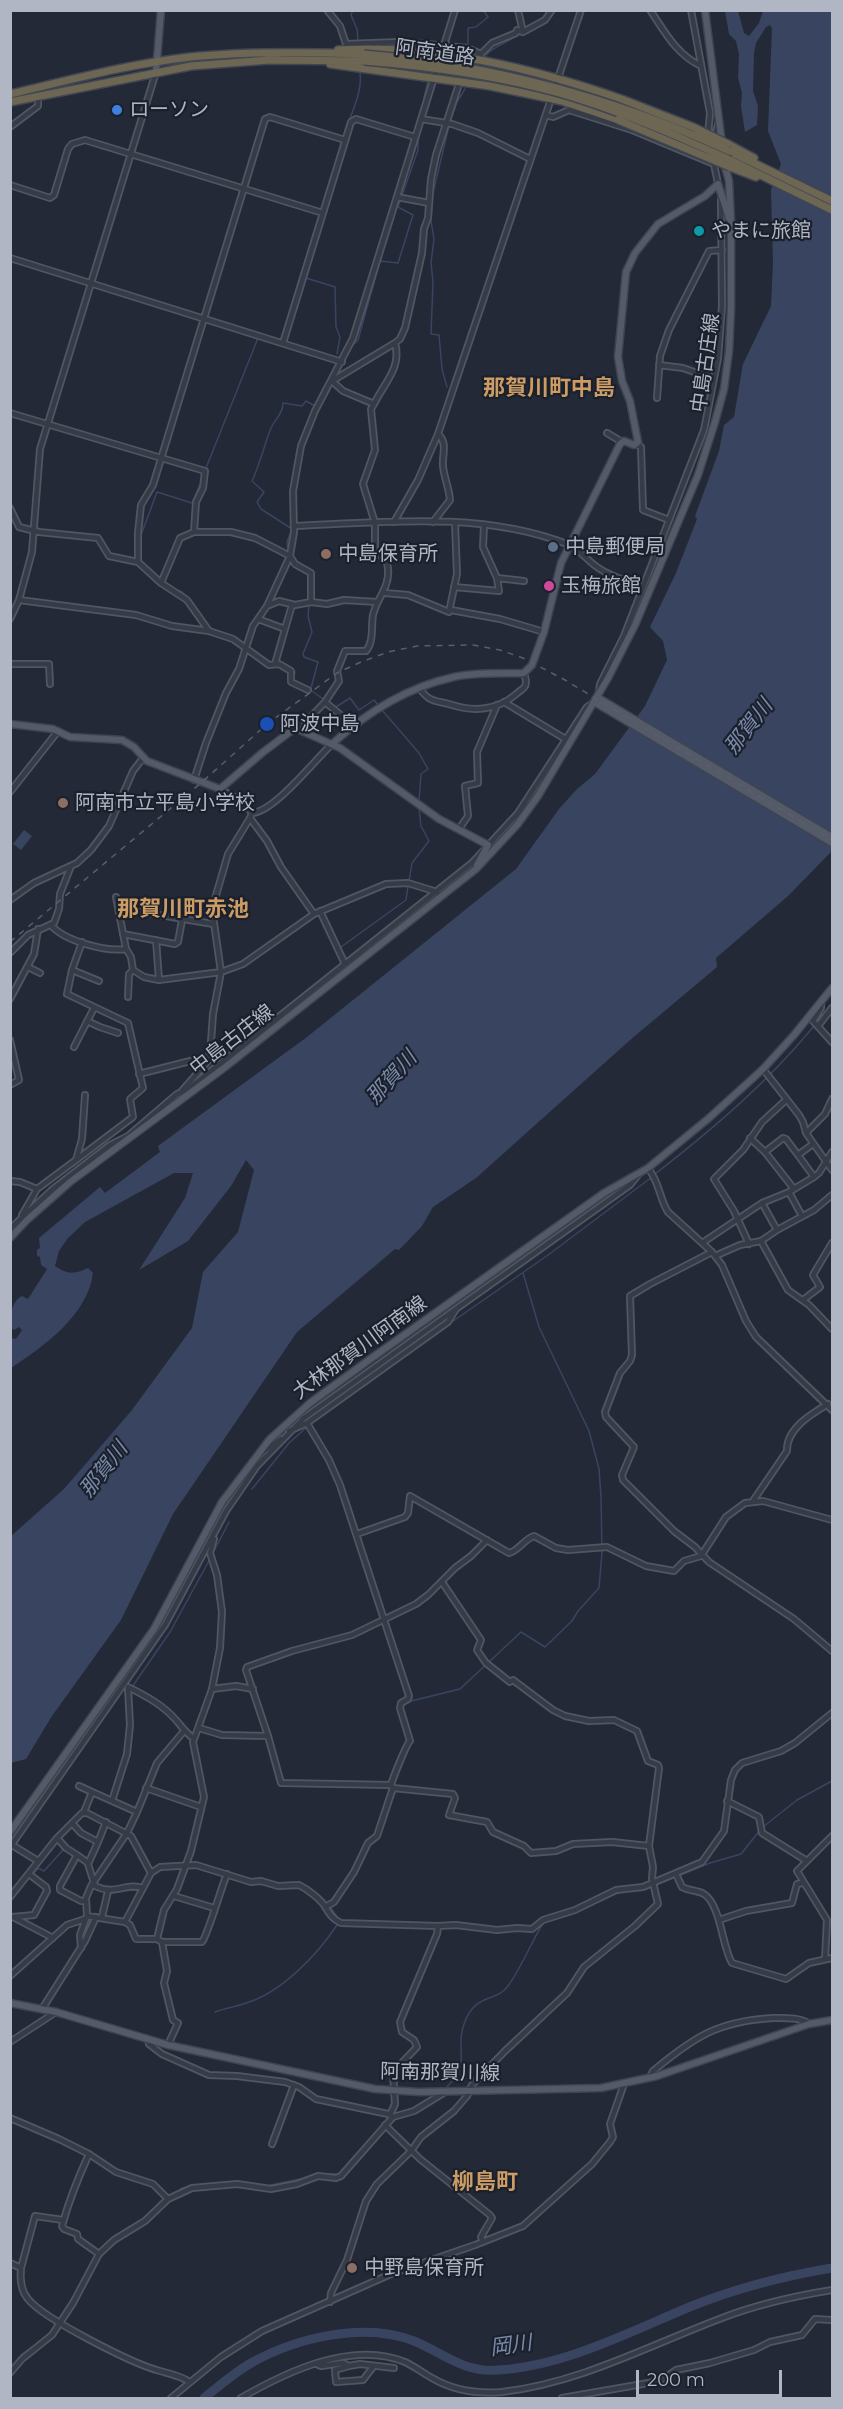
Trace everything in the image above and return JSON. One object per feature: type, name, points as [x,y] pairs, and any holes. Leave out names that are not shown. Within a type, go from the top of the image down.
[{"type":"highway","points":[[297,56],[357,48],[443,49],[558,79],[624,99],[710,135],[818,198]]},
{"type":"highway","name":"阿南道路","points":[[10,102],[191,66],[297,56]]},
{"type":"highway","name":"阿南道路","points":[[10,94],[156,62],[191,57],[297,56],[459,65],[558,87],[620,106],[673,126],[818,198],[832,210]]},
{"type":"highway","points":[[297,56],[490,86],[551,99],[618,120],[818,198]]},
{"type":"highway","name":"阿南道路","points":[[818,198],[832,201]]},
{"type":"main road","points":[[156,72],[161,10]]},
{"type":"main road","name":"中島古庄線","points":[[597,699],[635,625],[699,475],[724,389],[729,351],[731,222],[729,182],[725,171],[705,10]]},
{"type":"main road","points":[[332,744],[389,702],[420,689],[456,676],[524,673],[532,665],[544,632],[558,573],[570,545],[622,442],[637,444],[638,442],[618,357],[626,272],[635,254],[658,224],[720,187],[731,222]]},
{"type":"main road","points":[[597,699],[832,837]]},
{"type":"main road","points":[[597,699],[832,843]]},
{"type":"main road","points":[[476,869],[517,825],[538,796],[597,699]]},
{"type":"main road","points":[[10,724],[46,728],[70,737],[128,742],[143,758],[194,781],[220,789],[295,728],[332,744],[426,810],[488,845],[476,869]]},
{"type":"main road","name":"中島古庄線","points":[[11,1238],[52,1196],[128,1137],[167,1111],[476,869]]},
{"type":"main road","name":"大林那賀川阿南線","points":[[10,1832],[154,1629],[222,1502],[258,1453],[281,1428],[361,1366],[604,1193],[650,1170],[762,1069],[832,988]]},
{"type":"main road","name":"阿南那賀川線","points":[[10,2003],[56,2012],[168,2045],[396,2091],[589,2089],[624,2084],[809,2024],[832,2020]]},
{"type":"street","points":[[327,10],[340,26],[346,44],[426,48]]},
{"type":"street","points":[[194,781],[206,743],[226,693],[239,669],[253,626],[267,606],[290,556],[294,526],[292,503],[301,446],[315,411],[353,338],[400,198],[415,136],[423,120],[455,10]]},
{"type":"street","points":[[518,10],[521,31]]},
{"type":"street","points":[[443,49],[469,49],[481,54],[492,43],[545,20],[552,10]]},
{"type":"street","points":[[394,522],[418,480],[438,434],[581,10]]},
{"type":"street","points":[[650,10],[675,48],[689,60],[701,66]]},
{"type":"street","points":[[10,1229],[22,1216],[91,1159],[128,1137],[136,1127],[472,863],[518,813],[587,707],[597,699],[600,684],[624,636],[704,430],[718,358],[722,306],[720,187],[707,126],[710,113],[691,10]]},
{"type":"street","points":[[11,619],[19,600],[32,552],[38,456],[156,72]]},
{"type":"street","points":[[332,381],[395,343],[400,339],[405,328],[411,310],[436,155],[449,124],[458,87]]},
{"type":"street","points":[[10,127],[38,106],[38,96]]},
{"type":"street","points":[[546,115],[553,117],[569,110],[632,130],[714,164]]},
{"type":"street","points":[[138,562],[141,505],[150,492],[265,119],[270,117],[344,140]]},
{"type":"street","points":[[283,342],[351,122],[356,119],[415,136]]},
{"type":"street","points":[[423,120],[449,124],[478,134],[530,159]]},
{"type":"street","points":[[712,156],[719,120]]},
{"type":"street","points":[[10,185],[50,198],[54,195],[68,149],[72,144],[85,140],[321,213]]},
{"type":"street","points":[[400,198],[429,203]]},
{"type":"street","points":[[657,398],[659,365],[671,324],[680,312],[709,251],[722,250]]},
{"type":"street","points":[[10,258],[342,362]]},
{"type":"street","points":[[305,723],[326,701],[339,681],[337,671],[345,651],[366,651],[370,645],[371,626],[377,602],[385,593],[389,570],[386,558],[375,550],[375,524],[363,484],[375,450],[371,409],[384,384],[394,372],[398,353],[395,343]]},
{"type":"street","points":[[659,365],[683,368],[714,378]]},
{"type":"street","points":[[332,381],[343,391],[374,404]]},
{"type":"street","points":[[10,413],[205,471],[203,488],[196,502],[194,532]]},
{"type":"street","points":[[608,432],[622,442]]},
{"type":"street","points":[[433,522],[450,500],[443,466],[444,447],[438,434]]},
{"type":"street","points":[[637,444],[641,447],[643,510],[669,520]]},
{"type":"street","points":[[10,508],[16,525],[34,531],[98,538],[109,556],[138,562],[187,600],[209,631]]},
{"type":"street","points":[[294,526],[394,522],[484,525],[570,545],[600,569],[642,587]]},
{"type":"street","points":[[451,610],[457,565],[455,523]]},
{"type":"street","points":[[454,586],[499,591],[497,578],[483,547],[484,525]]},
{"type":"street","points":[[162,582],[180,538],[194,532],[231,532],[255,538],[290,556],[295,564],[311,573],[311,602]]},
{"type":"street","points":[[497,578],[524,581]]},
{"type":"street","points":[[385,593],[408,595],[445,612],[451,610],[500,619],[544,632]]},
{"type":"street","points":[[19,600],[136,615],[172,626],[209,631],[233,639],[269,665],[275,662],[292,605]]},
{"type":"street","points":[[267,606],[279,601],[292,605],[311,602],[327,604],[344,600],[377,602]]},
{"type":"street","points":[[258,618],[285,629]]},
{"type":"street","points":[[275,662],[291,671],[293,684],[308,690]]},
{"type":"street","points":[[10,664],[49,664],[50,684]]},
{"type":"street","points":[[420,689],[434,702],[464,710],[481,710],[504,702],[523,690],[526,683],[524,673]]},
{"type":"street","points":[[326,701],[354,726]]},
{"type":"street","points":[[504,702],[567,740]]},
{"type":"street","points":[[459,829],[468,816],[465,786],[478,783],[477,752],[497,705]]},
{"type":"street","points":[[10,792],[58,731]]},
{"type":"street","points":[[167,1111],[210,1056],[213,1014],[221,972],[212,909],[228,854],[251,816],[275,803],[332,744]]},
{"type":"street","points":[[10,900],[34,883],[77,863],[91,850],[109,826],[133,771],[143,758]]},
{"type":"street","points":[[220,789],[241,801],[281,867],[314,914]]},
{"type":"street","points":[[10,953],[28,935],[51,925],[56,918],[60,894],[71,866]]},
{"type":"street","points":[[116,897],[126,950],[133,970],[144,977],[159,980],[221,972],[243,964],[314,914],[386,884],[409,883],[437,892]]},
{"type":"street","points":[[119,908],[213,924]]},
{"type":"street","points":[[320,911],[345,964]]},
{"type":"street","points":[[123,934],[175,944],[178,942],[182,920]]},
{"type":"street","points":[[51,925],[57,931],[82,942],[100,948],[126,950]]},
{"type":"street","points":[[10,999],[34,954],[38,929]]},
{"type":"street","points":[[156,940],[159,980]]},
{"type":"street","points":[[11,1238],[37,1189],[133,1117],[130,1099],[143,1088],[128,1023],[67,994],[72,970],[82,942]]},
{"type":"street","points":[[28,967],[40,973]]},
{"type":"street","points":[[72,970],[99,981]]},
{"type":"street","points":[[128,997],[129,974],[133,970]]},
{"type":"street","points":[[821,1003],[821,1008],[813,1021],[832,1042]]},
{"type":"street","points":[[74,1047],[94,1008]]},
{"type":"street","points":[[818,1026],[832,1008]]},
{"type":"street","points":[[87,1021],[100,1028],[118,1033]]},
{"type":"street","points":[[10,1041],[19,1080],[10,1085]]},
{"type":"street","points":[[139,1074],[210,1056]]},
{"type":"street","points":[[762,1069],[803,1122],[806,1133],[832,1170]]},
{"type":"street","points":[[76,1160],[82,1139],[85,1095]]},
{"type":"street","points":[[806,1133],[825,1114],[832,1099]]},
{"type":"street","points":[[749,1244],[738,1218],[714,1179],[743,1150],[762,1122],[786,1100]]},
{"type":"street","points":[[750,1138],[765,1152],[792,1191],[802,1216]]},
{"type":"street","points":[[765,1152],[783,1138],[786,1139],[814,1177]]},
{"type":"street","points":[[798,1155],[813,1144]]},
{"type":"street","points":[[702,1243],[762,1203],[792,1191],[814,1177],[832,1152]]},
{"type":"street","points":[[650,1170],[656,1178],[664,1206],[714,1254],[729,1278],[746,1321],[756,1337],[832,1410]]},
{"type":"street","points":[[258,1453],[264,1452],[345,1387],[630,1185],[638,1175]]},
{"type":"street","points":[[10,1180],[37,1189]]},
{"type":"street","points":[[832,1195],[761,1241],[714,1254],[631,1295],[632,1355],[620,1373],[605,1412],[606,1417],[634,1447],[622,1475],[623,1479],[702,1556],[794,1619],[832,1651]]},
{"type":"street","points":[[762,1203],[777,1230]]},
{"type":"street","points":[[761,1241],[784,1284],[793,1295],[803,1300],[832,1329]]},
{"type":"street","points":[[803,1300],[820,1287],[813,1275],[832,1243]]},
{"type":"street","points":[[38,1861],[11,1846],[126,1687],[165,1625],[226,1511],[257,1466],[276,1449],[287,1433],[307,1423],[448,1322],[456,1309]]},
{"type":"street","points":[[753,1501],[788,1451],[787,1446],[797,1427],[810,1415],[828,1404]]},
{"type":"street","points":[[307,1423],[329,1460],[357,1534],[409,1696],[400,1708],[410,1741],[405,1747],[377,1836],[366,1846],[354,1872],[334,1902],[325,1907]]},
{"type":"street","points":[[357,1534],[405,1517],[408,1513],[410,1496],[509,1552],[513,1552],[534,1536],[556,1548],[568,1550],[604,1546],[646,1566],[674,1571],[684,1561],[702,1556],[726,1517],[735,1508],[753,1501],[763,1501],[832,1520]]},
{"type":"street","points":[[168,2045],[178,2023],[173,2020],[164,1983],[167,1971],[159,1941],[164,1910],[174,1896],[186,1865],[204,1797],[193,1748],[193,1738],[199,1728],[218,1665],[222,1622],[217,1575],[210,1552],[213,1535]]},
{"type":"street","points":[[487,1540],[416,1604],[352,1635],[292,1651],[248,1667],[246,1670],[268,1736],[280,1783],[392,1787],[453,1794],[455,1798],[449,1815],[488,1822],[493,1832],[524,1846],[531,1852],[556,1851],[573,1844],[612,1842],[648,1846]]},
{"type":"street","points":[[330,2302],[331,2293],[347,2260],[369,2194],[411,2151],[421,2137],[454,2111],[472,2085],[505,2051],[567,1993],[584,1966],[657,1906],[648,1846],[660,1768],[648,1761],[637,1731],[614,1720],[589,1721],[565,1716],[553,1710],[513,1680],[510,1682],[481,1656],[477,1650],[481,1640],[442,1582]]},
{"type":"street","points":[[212,1689],[236,1686],[253,1689]]},
{"type":"street","points":[[126,1687],[152,1699],[193,1738]]},
{"type":"street","points":[[112,1801],[127,1754],[130,1725],[126,1687]]},
{"type":"street","points":[[125,1922],[151,1873],[160,1867],[186,1865],[208,1868],[251,1882],[261,1881],[278,1886],[299,1885],[325,1907],[325,1911],[341,1923],[456,1925],[497,1930],[532,1929],[543,1920],[575,1910],[616,1890],[654,1885],[677,1876],[702,1862],[724,1831],[731,1780],[735,1770],[742,1763],[795,1743],[832,1713]]},
{"type":"street","points":[[199,1728],[222,1735],[268,1736]]},
{"type":"street","points":[[81,1948],[80,1935],[86,1917],[86,1901],[93,1882],[127,1833],[157,1763],[184,1731]]},
{"type":"street","points":[[79,1786],[137,1812]]},
{"type":"street","points":[[146,1788],[201,1807]]},
{"type":"street","points":[[10,1898],[57,1838],[84,1812],[92,1792]]},
{"type":"street","points":[[728,1801],[759,1817],[762,1833],[807,1861]]},
{"type":"street","points":[[84,1812],[131,1836],[151,1873]]},
{"type":"street","points":[[88,1863],[106,1822]]},
{"type":"street","points":[[72,1823],[86,1836],[98,1842]]},
{"type":"street","points":[[825,1959],[830,1924],[797,1871],[832,1836]]},
{"type":"street","points":[[57,1838],[66,1848],[88,1863],[95,1886],[108,1891],[131,1886],[143,1888]]},
{"type":"street","points":[[77,1855],[60,1890],[81,1901],[86,1901]]},
{"type":"street","points":[[12,1917],[34,1915],[47,1891],[46,1887],[29,1874]]},
{"type":"street","points":[[10,1976],[67,1925],[86,1917],[125,1922],[130,1925],[136,1939],[202,1942],[206,1938],[227,1874]]},
{"type":"street","points":[[677,1876],[682,1887],[707,1897],[719,1920],[732,1964],[786,1979],[809,1963],[832,1958]]},
{"type":"street","points":[[719,1920],[746,1911],[792,1904],[797,1884],[803,1883]]},
{"type":"street","points":[[42,2009],[99,1917],[108,1891]]},
{"type":"street","points":[[174,1896],[214,1908]]},
{"type":"street","points":[[12,1917],[53,1938]]},
{"type":"street","points":[[10,2373],[22,2359],[52,2335],[99,2254],[114,2240],[145,2221],[168,2199],[192,2188],[237,2184],[271,2188],[297,2184],[318,2176],[336,2178],[346,2171],[391,2116],[396,2091],[393,2072],[417,2047],[414,2040],[402,2032],[400,2022],[438,1934],[438,1926]]},
{"type":"street","points":[[10,2042],[56,2012]]},
{"type":"street","points":[[650,2077],[653,2071],[685,2046],[733,2022],[780,2018],[797,2019],[809,2024]]},
{"type":"street","points":[[148,2040],[149,2044],[162,2054],[209,2075],[237,2076],[294,2085],[316,2099],[391,2116],[414,2111],[445,2092]]},
{"type":"street","points":[[171,2398],[246,2339],[292,2316],[330,2302],[391,2274],[523,2226],[592,2164],[613,2137],[610,2124],[624,2084]]},
{"type":"street","points":[[272,2144],[294,2085]]},
{"type":"street","points":[[10,2118],[89,2154],[116,2172],[153,2184],[168,2199]]},
{"type":"street","points":[[385,2125],[411,2151],[490,2215],[492,2218],[481,2237],[483,2242]]},
{"type":"street","points":[[89,2154],[73,2187],[72,2200],[62,2226],[77,2234],[78,2239],[99,2254]]},
{"type":"street","points":[[63,2220],[35,2216],[21,2268],[26,2297],[48,2316],[126,2357],[190,2382]]},
{"type":"street","points":[[10,2263],[21,2268]]},
{"type":"street","points":[[241,2398],[265,2384],[316,2364],[356,2355],[388,2357],[404,2361],[448,2386],[473,2393],[504,2391],[559,2382],[749,2308],[832,2290]]},
{"type":"street","points":[[562,2398],[660,2381],[676,2370],[710,2363],[754,2350],[770,2342],[802,2335],[815,2319],[832,2320]]},
{"type":"street","points":[[316,2364],[325,2366],[343,2363],[349,2366]]},
{"type":"street","points":[[373,2367],[363,2380],[336,2382],[335,2370],[349,2366],[360,2364],[394,2368]]},
{"type":"water","name":"那賀川","points":[[725,11],[738,11],[744,33],[749,36],[759,23],[763,11],[832,11],[832,851],[788,896],[716,958],[717,967],[629,1041],[476,1178],[433,1207],[422,1226],[399,1250],[395,1249],[297,1332],[173,1514],[121,1620],[52,1716],[26,1759],[11,1763],[11,1536],[64,1489],[132,1410],[192,1328],[203,1272],[238,1232],[254,1170],[246,1160],[231,1186],[188,1241],[139,1270],[185,1198],[193,1173],[174,1173],[85,1222],[67,1239],[59,1251],[55,1266],[72,1273],[88,1268],[93,1273],[83,1303],[50,1340],[11,1368],[11,1338],[16,1339],[22,1330],[19,1327],[14,1330],[11,1328],[13,1306],[22,1296],[28,1299],[47,1269],[41,1265],[40,1257],[37,1256],[37,1250],[40,1248],[39,1238],[100,1187],[105,1193],[160,1152],[158,1146],[307,1037],[516,869],[559,809],[595,774],[645,706],[667,660],[663,641],[650,627],[676,573],[697,519],[695,516],[719,451],[724,425],[734,417],[743,364],[771,306],[773,263],[771,190],[781,164],[768,131],[772,28],[770,25],[766,27],[756,43],[753,91],[758,106],[757,125],[745,132],[741,106],[742,93],[738,77],[739,54],[736,41],[729,34]]},
{"type":"water","points":[[24,830],[32,836],[21,850],[13,844]]},
{"type":"waterway","points":[[353,10],[351,15],[357,29],[358,41]]},
{"type":"waterway","points":[[468,46],[468,28],[476,27],[488,17],[483,10]]},
{"type":"waterway","points":[[514,10],[518,19]]},
{"type":"waterway","points":[[486,55],[519,32]]},
{"type":"waterway","points":[[343,137],[358,97],[360,73]]},
{"type":"waterway","points":[[424,98],[428,81]]},
{"type":"waterway","points":[[450,121],[465,89]]},
{"type":"waterway","points":[[425,117],[429,101]]},
{"type":"waterway","points":[[354,344],[358,340],[380,261],[398,263],[413,215],[398,207],[418,150],[418,137],[423,122]]},
{"type":"waterway","points":[[447,387],[442,369],[439,335],[431,334],[433,282],[431,263],[434,239],[431,221],[432,197],[449,126]]},
{"type":"waterway","points":[[282,336],[342,142]]},
{"type":"waterway","points":[[306,278],[335,287],[336,327],[340,337],[337,354]]},
{"type":"waterway","points":[[206,468],[258,338]]},
{"type":"waterway","points":[[288,551],[287,542],[292,529],[261,509],[257,502],[264,492],[252,481],[271,428],[283,403],[302,406],[306,401],[315,406]]},
{"type":"waterway","points":[[140,538],[157,492],[192,503],[201,482]]},
{"type":"waterway","points":[[172,588],[182,592],[188,598]]},
{"type":"waterway","points":[[191,602],[209,627]]},
{"type":"waterway","points":[[309,605],[308,616],[312,632],[303,654],[304,657],[318,662],[311,688]]},
{"type":"waterway","points":[[212,630],[227,634],[244,643]]},
{"type":"waterway","points":[[290,668],[295,672],[293,679]]},
{"type":"waterway","points":[[308,688],[323,699]]},
{"type":"waterway","points":[[330,703],[336,707],[350,698],[359,710],[374,700],[378,705]]},
{"type":"waterway","points":[[382,710],[419,753],[428,769],[421,774],[419,801]]},
{"type":"waterway","points":[[409,881],[412,863],[429,841],[421,826],[419,808]]},
{"type":"waterway","points":[[341,947],[406,900],[408,886]]},
{"type":"waterway","points":[[817,1022],[832,1004]]},
{"type":"waterway","points":[[655,1174],[739,1104],[814,1026]]},
{"type":"waterway","points":[[449,1324],[548,1255],[652,1177]]},
{"type":"waterway","points":[[402,1706],[411,1701],[460,1689],[521,1632],[545,1647],[572,1621],[599,1588],[602,1552],[599,1469],[589,1431],[539,1327],[523,1273]]},
{"type":"waterway","points":[[252,1489],[289,1443],[307,1427]]},
{"type":"waterway","points":[[213,1553],[229,1522]]},
{"type":"waterway","points":[[132,1687],[170,1632],[211,1557]]},
{"type":"waterway","points":[[400,1768],[405,1753]]},
{"type":"waterway","points":[[763,1827],[797,1800],[832,1781]]},
{"type":"waterway","points":[[378,1825],[389,1793]]},
{"type":"waterway","points":[[656,1885],[710,1863],[741,1854],[760,1830]]},
{"type":"waterway","points":[[33,1874],[38,1868],[44,1871],[63,1850]]},
{"type":"waterway","points":[[630,1891],[652,1887]]},
{"type":"waterway","points":[[578,1911],[620,1892]]},
{"type":"waterway","points":[[331,1908],[340,1921]]},
{"type":"waterway","points":[[558,1918],[573,1913]]},
{"type":"waterway","points":[[446,2088],[459,2070],[461,2033],[469,2014],[480,2002],[498,1995],[508,1986],[542,1925],[547,1921]]},
{"type":"waterway","points":[[215,2012],[259,1998],[285,1982],[320,1948],[337,1925]]},
{"type":"waterway","points":[[393,2114],[417,2107]]},
{"type":"waterway","points":[[347,2165],[390,2117]]},
{"type":"waterway","points":[[322,2174],[340,2174]]},
{"type":"waterway","points":[[266,2186],[305,2178]]},
{"type":"waterway","points":[[231,2182],[259,2185]]},
{"type":"waterway","points":[[161,2203],[182,2188],[199,2185]]},
{"type":"waterway","points":[[81,2284],[100,2252],[123,2231],[145,2218]]},
{"type":"waterway","name":"岡川","points":[[204,2398],[239,2371],[269,2354],[288,2346],[331,2335],[374,2332],[394,2335],[414,2341],[454,2361],[475,2368],[498,2370],[523,2367],[573,2355],[692,2306],[743,2288],[832,2268]]},
{"type":"waterway","points":[[61,2317],[77,2291]]},
{"type":"waterway","points":[[12,2368],[22,2354],[41,2341]]},
{"type":"railway","points":[[10,942],[201,783],[267,724],[337,673],[388,652],[417,646],[473,645],[500,650],[523,658],[565,680],[832,840]]},
{"type":"place","name":"ローソン","points":[[117,110]]},
{"type":"place","name":"やまに旅館","points":[[699,231]]},
{"type":"place","name":"中島郵便局","points":[[553,547]]},
{"type":"place","name":"中島保育所","points":[[326,554]]},
{"type":"place","name":"玉梅旅館","points":[[549,586]]},
{"type":"place","name":"阿波中島","points":[[267,724]]},
{"type":"place","name":"阿南市立平島小学校","points":[[63,803]]},
{"type":"place","name":"中野島保育所","points":[[352,2268]]},
{"type":"district","name":"那賀川町中島","points":[[549,389]]},
{"type":"district","name":"那賀川町赤池","points":[[183,910]]},
{"type":"district","name":"柳島町","points":[[485,2183]]}]
